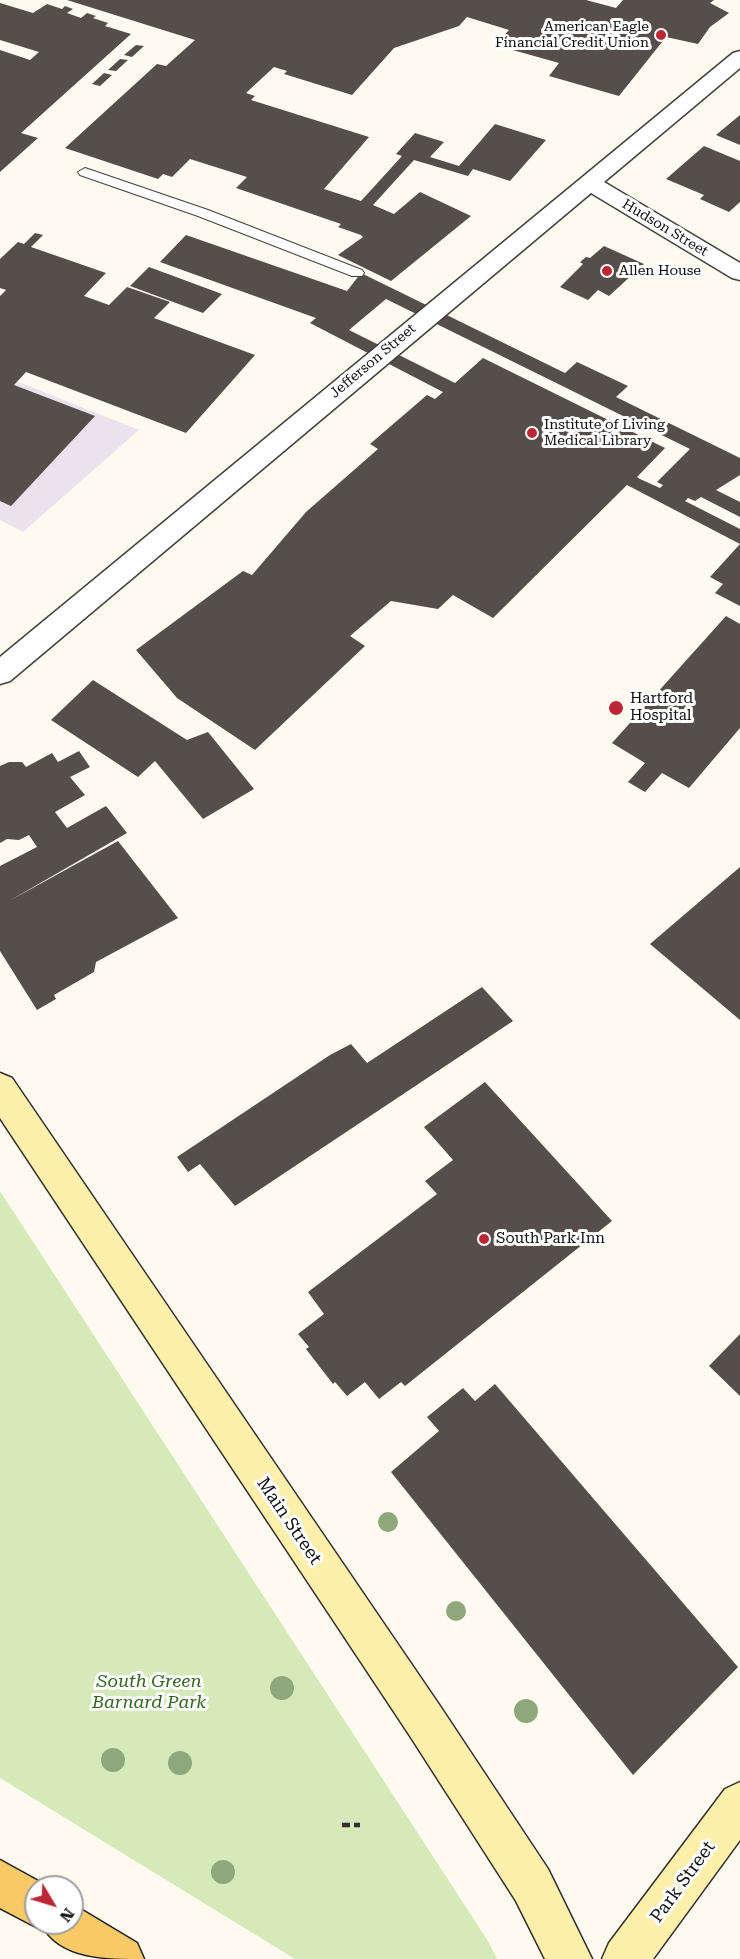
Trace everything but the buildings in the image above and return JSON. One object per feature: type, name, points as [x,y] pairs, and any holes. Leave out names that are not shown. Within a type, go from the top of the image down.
[{"type":"main road","name":"Main Street","points":[[0,1089],[438,1740],[532,1885],[569,1959]]},
{"type":"main road","name":"Park Street","points":[[625,1959],[740,1804]]},
{"type":"main road","points":[[0,1882],[24,1897]]},
{"type":"main road","points":[[83,1935],[121,1959]]},
{"type":"street","name":"Jefferson Street","points":[[3,669],[740,57]]},
{"type":"street","name":"Hudson Street","points":[[590,182],[740,273]]},
{"type":"lane","points":[[85,172],[214,217],[357,273]]},
{"type":"path","points":[[342,1825],[360,1825]]},
{"type":"shaded area","points":[[11,379],[139,430],[23,532],[0,520],[0,391]]},
{"type":"green space","name":"South Green Barnard Park","points":[[0,1191],[488,1941],[497,1959],[295,1959],[0,1778]]},
{"type":"place","name":"American Eagle Financial Credit Union","points":[[661,35]]},
{"type":"place","name":"Allen House","points":[[607,271]]},
{"type":"place","name":"Institute of Living Medical Library","points":[[532,433]]},
{"type":"place","name":"Hartford Hospital","points":[[616,708]]},
{"type":"place","name":"South Park Inn","points":[[484,1239]]}]
